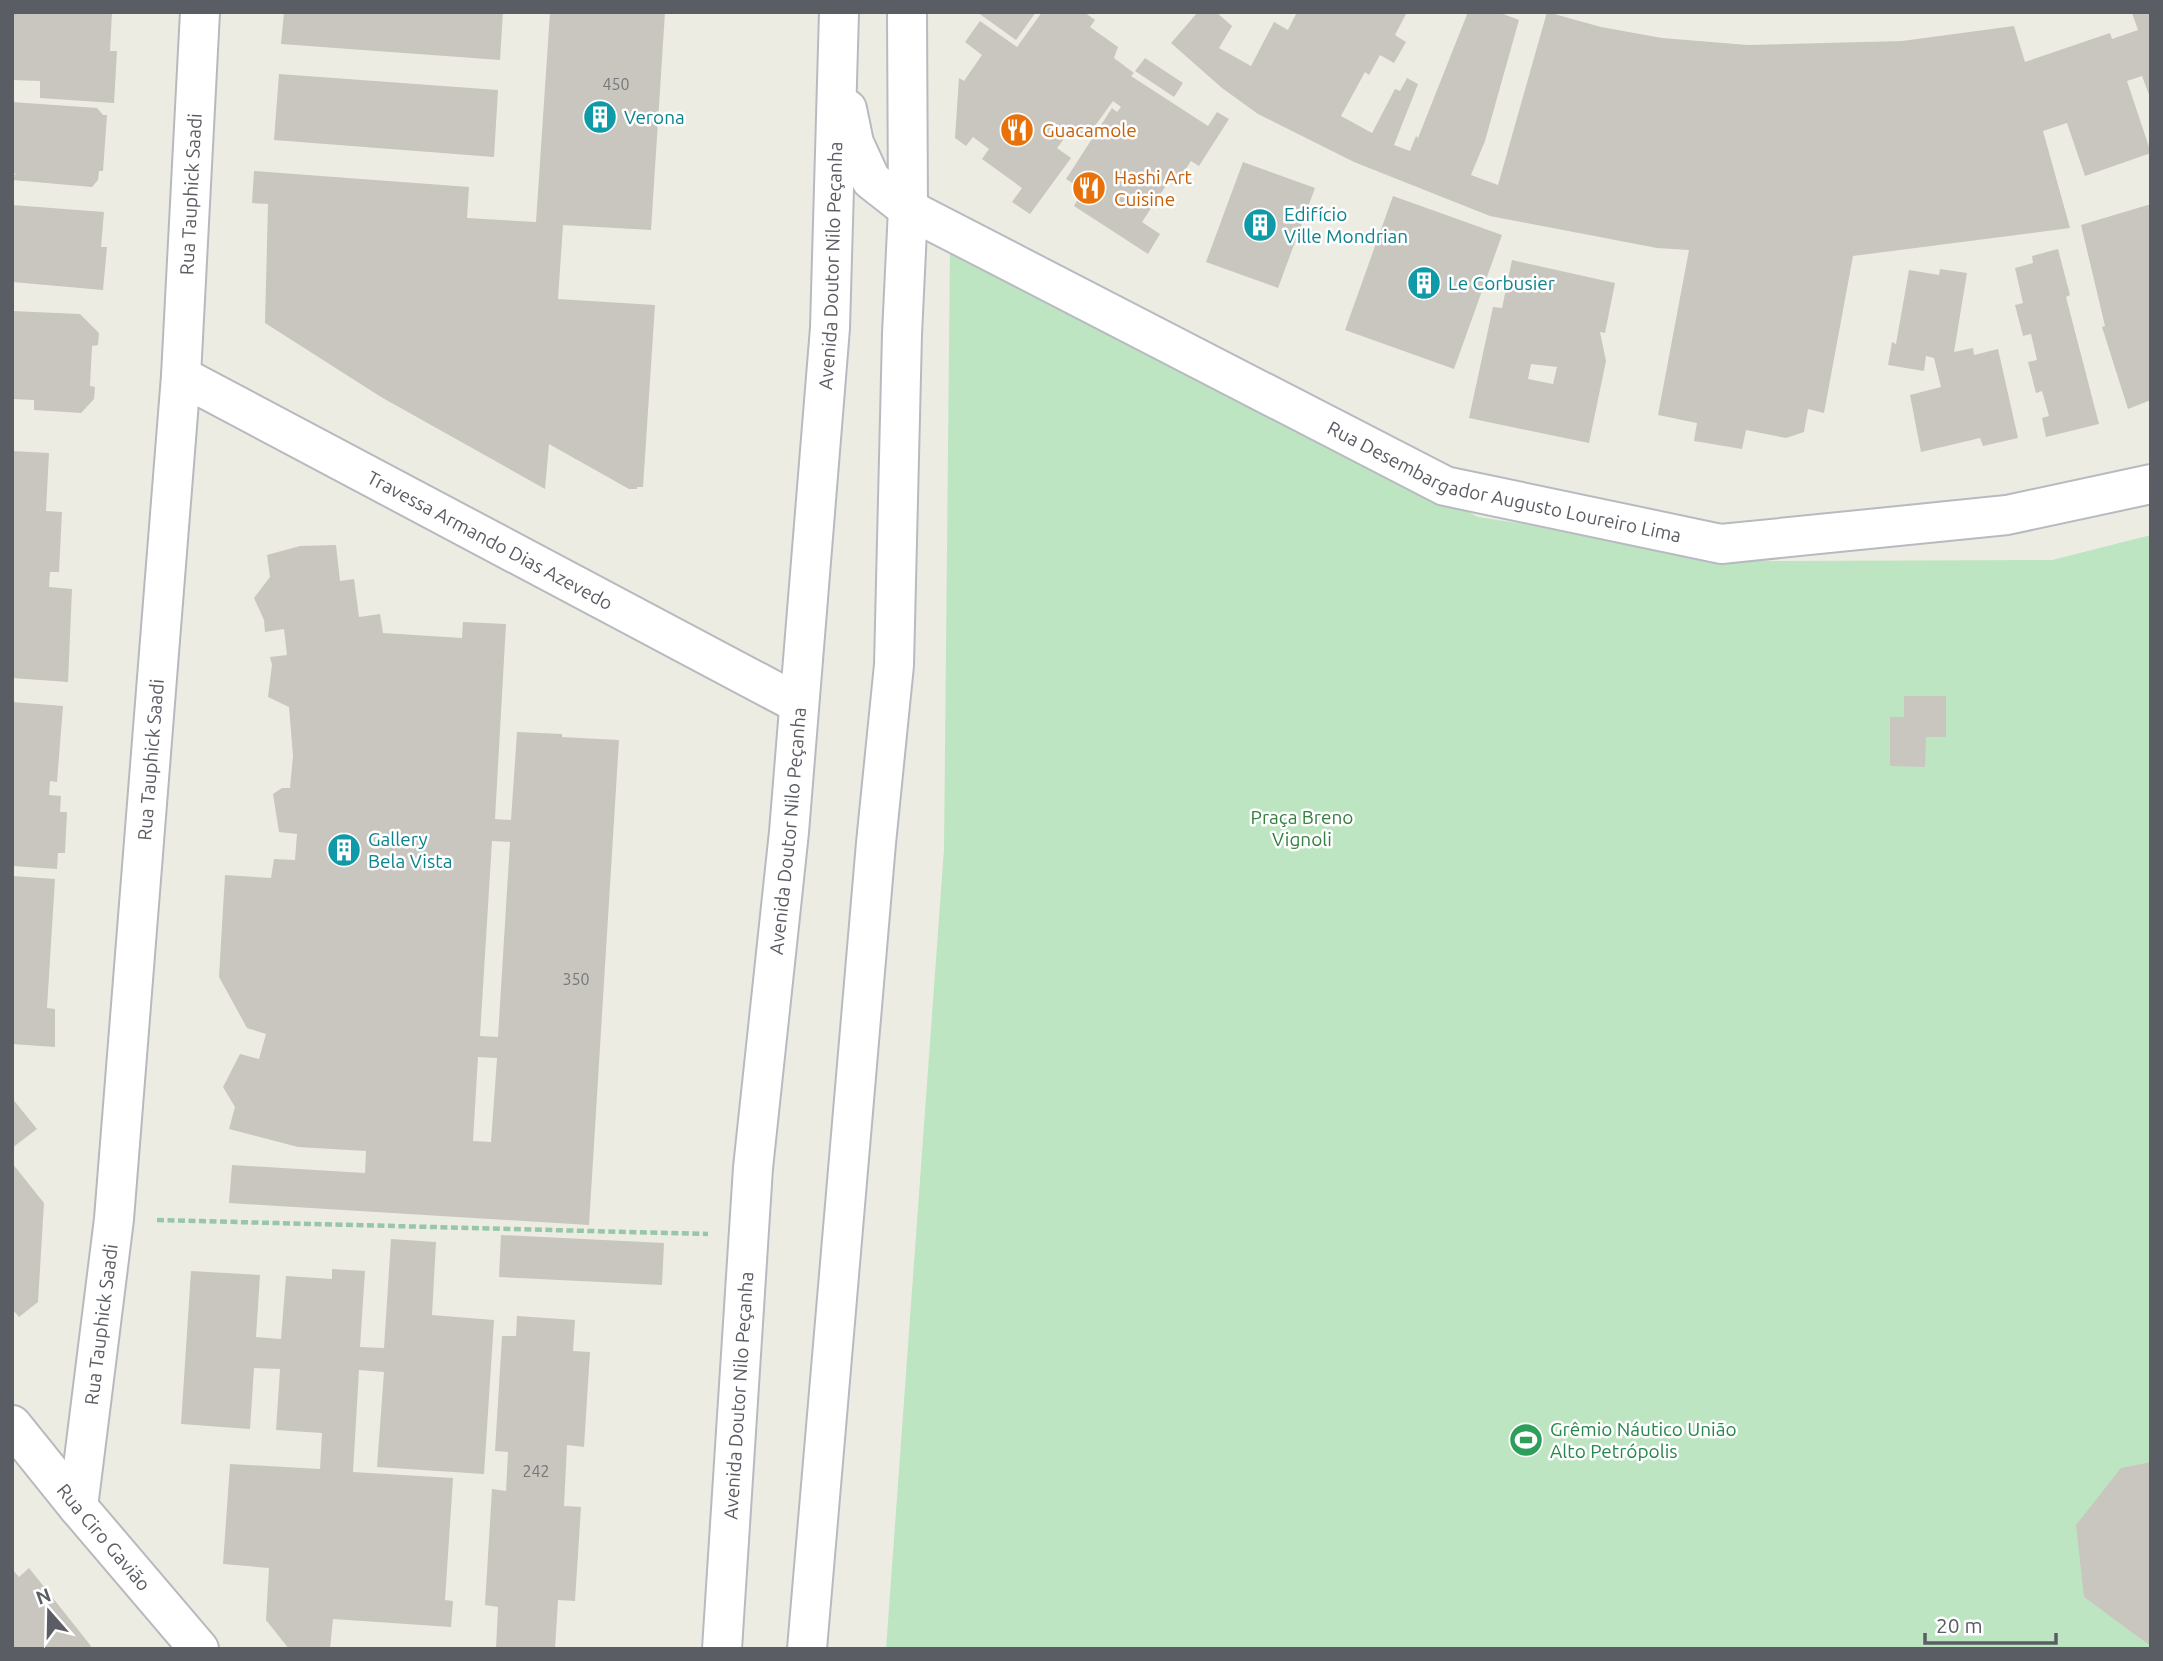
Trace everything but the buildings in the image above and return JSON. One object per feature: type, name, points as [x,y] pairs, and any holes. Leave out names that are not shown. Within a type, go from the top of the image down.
[{"type":"street","name":"Rua Tauphick Saadi","points":[[78,1507],[114,1219],[181,376],[200,12]]},
{"type":"street","name":"Avenida Doutor Nilo Peçanha","points":[[722,1649],[753,1168],[789,832],[830,328],[839,12]]},
{"type":"street","points":[[807,1649],[894,666],[902,334],[908,209],[907,12]]},
{"type":"street","name":"Rua Desembargador Augusto Loureiro Lima","points":[[837,66],[854,143],[871,180],[908,209],[1444,486],[1721,544],[2007,516],[2151,484]]},
{"type":"street","name":"Travessa Armando Dias Azevedo","points":[[181,376],[799,704]]},
{"type":"street","name":"Rua Ciro Gavião","points":[[12,1425],[199,1649]]},
{"type":"path","points":[[114,1219],[748,1235]]},
{"type":"green space","name":"Praça Breno Vignoli","points":[[950,245],[1478,517],[1765,561],[2052,560],[2151,535],[2151,1649],[886,1649],[944,849]]},
{"type":"place","name":"Verona","points":[[600,117]]},
{"type":"place","name":"Guacamole","points":[[1017,130]]},
{"type":"place","name":"Hashi Art Cuisine","points":[[1089,188]]},
{"type":"place","name":"Edifício Ville Mondrian","points":[[1260,225]]},
{"type":"place","name":"Le Corbusier","points":[[1424,283]]},
{"type":"place","name":"Gallery Bela Vista","points":[[344,850]]},
{"type":"place","name":"Grêmio Náutico União Alto Petrópolis","points":[[1526,1440]]}]
